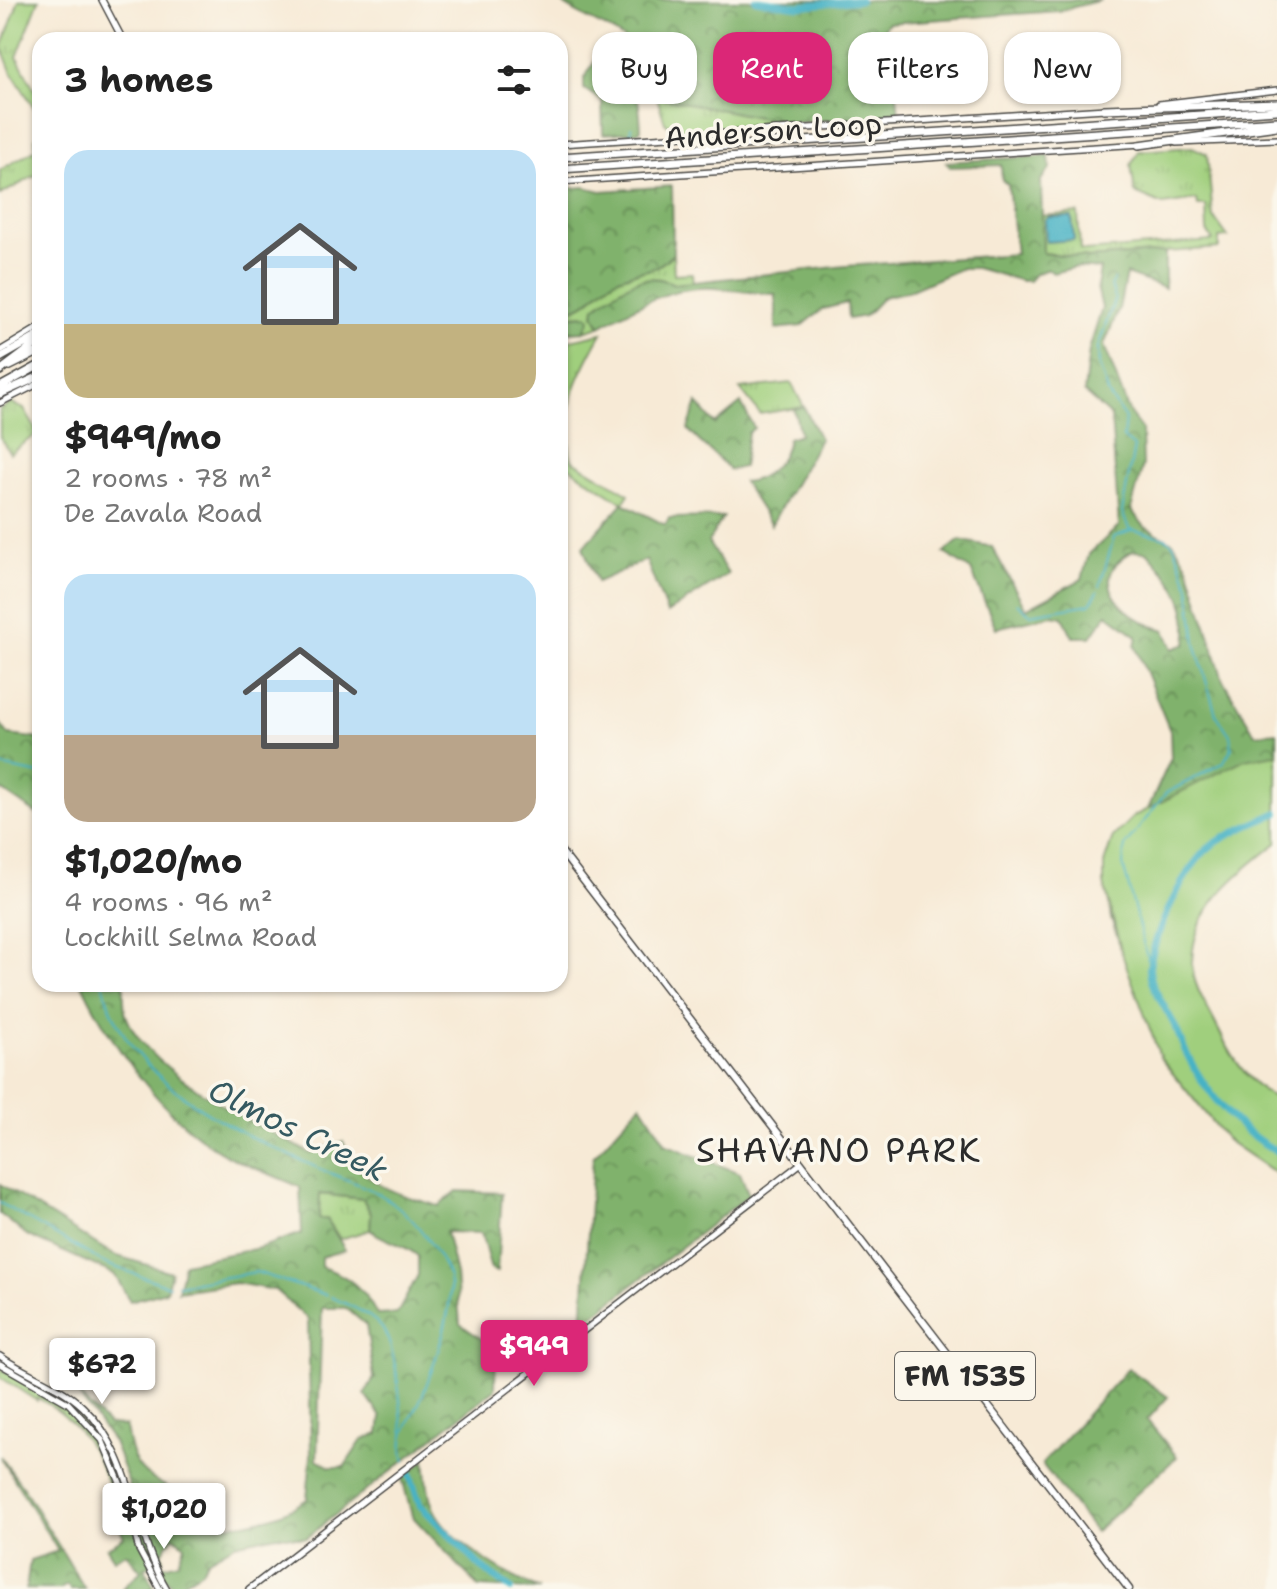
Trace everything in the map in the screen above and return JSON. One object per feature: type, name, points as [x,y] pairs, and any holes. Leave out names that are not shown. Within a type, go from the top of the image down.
[{"type":"highway","points":[[1104,109],[1277,103]]},
{"type":"highway","name":"Anderson Loop","points":[[568,156],[1277,110]]},
{"type":"highway","points":[[1139,145],[1277,124]]},
{"type":"highway","name":"Anderson Loop","points":[[568,168],[1277,124]]},
{"type":"highway","points":[[0,358],[32,340]]},
{"type":"highway","points":[[0,372],[32,347]]},
{"type":"highway","points":[[0,372],[32,355]]},
{"type":"highway","points":[[0,387],[32,369]]},
{"type":"highway","points":[[0,394],[32,380]]},
{"type":"main road","points":[[102,0],[119,32]]},
{"type":"main road","points":[[568,143],[1104,109],[1277,90]]},
{"type":"main road","points":[[568,181],[1277,139]]},
{"type":"main road","points":[[0,351],[32,332]]},
{"type":"main road","points":[[0,403],[32,387]]},
{"type":"main road","name":"FM 1535","points":[[568,860],[1129,1589]]},
{"type":"main road","points":[[249,1589],[800,1164]]},
{"type":"main road","points":[[0,1356],[73,1398],[106,1433],[121,1462],[153,1563],[167,1589]]},
{"type":"main road","points":[[0,1364],[68,1403],[102,1440],[123,1490],[139,1550],[160,1589]]},
{"type":"green space","points":[[19,0],[39,0],[17,57],[32,85],[32,104],[11,71],[2,48]]},
{"type":"green space","points":[[557,0],[1101,0],[1059,11],[888,23],[884,29],[886,32],[848,32],[848,104],[898,104],[899,116],[788,123],[692,104],[697,104],[697,32],[613,32]]},
{"type":"green space","points":[[592,66],[592,94],[584,89],[584,79]]},
{"type":"green space","points":[[602,104],[638,104],[641,129],[638,132],[603,134]]},
{"type":"green space","points":[[659,104],[692,104],[788,123],[679,130],[665,123]]},
{"type":"green space","points":[[1192,147],[1207,154],[1213,216],[1228,237],[1219,238],[1219,248],[1089,258],[1042,253],[1040,216],[1078,213],[1080,250],[1213,241],[1207,231],[1206,206],[1198,206],[1197,200],[1163,205],[1135,193],[1131,165],[1139,151]]},
{"type":"green space","points":[[32,151],[32,177],[0,195],[0,170]]},
{"type":"green space","points":[[1049,156],[1050,169],[1041,180],[1043,253],[1089,258],[1165,252],[1165,288],[1126,274],[1119,309],[1104,345],[1130,414],[1142,430],[1143,465],[1131,510],[1145,527],[1174,543],[1188,566],[1223,680],[1255,734],[1277,732],[1277,843],[1232,881],[1207,910],[1193,945],[1192,965],[1202,998],[1235,1059],[1258,1087],[1277,1099],[1277,1174],[1227,1140],[1161,1059],[1111,919],[1104,864],[1113,837],[1134,816],[1148,809],[1171,758],[1170,731],[1135,646],[1137,636],[1107,614],[1091,637],[1073,637],[1063,617],[1052,615],[996,628],[971,570],[944,553],[960,540],[992,547],[1026,609],[1082,579],[1089,554],[1119,526],[1111,417],[1084,392],[1089,350],[1102,308],[1097,287],[1100,269],[1077,267],[1053,273],[1048,269],[1035,274],[1029,281],[1022,281],[976,268],[962,268],[909,291],[883,297],[865,316],[848,319],[847,303],[823,309],[802,326],[776,329],[776,294],[720,289],[697,288],[668,294],[600,326],[594,314],[595,307],[613,294],[632,283],[652,278],[674,284],[846,266],[1016,254],[1008,185],[1002,180],[1001,165],[950,167],[946,162]],"holes":[[[1133,551],[1147,552],[1165,572],[1183,604],[1186,644],[1173,649],[1165,630],[1137,618],[1116,598],[1111,586],[1111,574],[1118,562]]]},
{"type":"green space","points":[[672,186],[673,254],[654,268],[615,280],[587,302],[568,310],[568,188],[585,187],[601,191]]},
{"type":"green space","points":[[673,254],[674,274],[692,273],[693,283],[674,284],[594,314],[600,326],[584,331],[590,319],[587,315],[568,316],[568,310],[587,302],[615,280],[654,268]]},
{"type":"green space","points":[[587,315],[590,319],[584,331],[568,332],[568,316]]},
{"type":"green space","points":[[602,333],[573,394],[568,425],[568,347],[570,340]]},
{"type":"green space","points":[[791,383],[804,407],[760,414],[740,389]]},
{"type":"green space","points":[[11,403],[24,409],[32,423],[32,437],[10,453],[0,437],[0,409]]},
{"type":"green space","points":[[697,403],[715,424],[741,403],[754,428],[748,433],[743,467],[730,470],[688,429]]},
{"type":"green space","points":[[804,407],[820,439],[771,525],[743,482],[766,474],[778,462],[788,438],[800,434],[794,409]]},
{"type":"green space","points":[[568,425],[572,460],[629,494],[623,503],[568,466]]},
{"type":"green space","points":[[623,503],[665,525],[669,518],[723,517],[708,542],[728,574],[667,613],[646,560],[597,582],[583,547]]},
{"type":"green space","points":[[0,723],[9,735],[32,738],[32,811],[0,789]]},
{"type":"green space","points":[[1277,754],[1277,843],[1232,881],[1208,910],[1199,926],[1192,965],[1202,998],[1235,1059],[1258,1087],[1277,1099],[1277,1174],[1227,1140],[1161,1059],[1122,954],[1104,884],[1104,864],[1113,837],[1134,816],[1245,759]]},
{"type":"green space","points":[[86,992],[124,992],[126,1015],[138,1036],[156,1057],[206,1095],[311,1154],[343,1141],[350,1156],[369,1178],[395,1192],[439,1206],[457,1191],[502,1193],[497,1272],[491,1270],[481,1233],[446,1232],[456,1274],[460,1324],[496,1349],[495,1389],[306,1538],[277,1535],[235,1544],[207,1560],[202,1571],[174,1588],[158,1567],[179,1562],[185,1545],[173,1536],[162,1554],[164,1559],[144,1568],[155,1589],[122,1589],[141,1571],[126,1553],[114,1559],[107,1548],[124,1537],[118,1525],[128,1522],[137,1505],[113,1442],[77,1393],[108,1425],[126,1426],[132,1453],[143,1471],[185,1495],[179,1522],[211,1526],[245,1523],[279,1514],[307,1499],[311,1456],[308,1319],[275,1290],[236,1283],[178,1291],[184,1263],[259,1248],[302,1233],[300,1187],[227,1156],[206,1142],[151,1090],[106,1028]],"holes":[[[320,1194],[363,1199],[371,1214],[370,1230],[418,1256],[418,1275],[397,1314],[377,1315],[355,1284],[321,1267],[321,1257],[345,1250],[327,1219],[319,1219]],[[322,1308],[346,1308],[366,1325],[374,1378],[365,1394],[381,1417],[379,1434],[362,1440],[344,1467],[330,1467],[317,1459]]]},
{"type":"green space","points":[[641,1104],[667,1145],[740,1173],[749,1195],[582,1324],[593,1157]]},
{"type":"green space","points":[[0,1184],[114,1255],[171,1272],[166,1291],[130,1301],[114,1274],[28,1236],[0,1214]]},
{"type":"green space","points":[[319,1194],[363,1199],[371,1214],[370,1230],[340,1239],[327,1219],[319,1220]]},
{"type":"green space","points":[[0,1368],[54,1398],[83,1422],[111,1469],[128,1522],[118,1525],[119,1517],[107,1481],[81,1433],[55,1408],[38,1398],[37,1401],[0,1377]]},
{"type":"green space","points":[[1128,1368],[1168,1397],[1147,1420],[1177,1457],[1095,1532],[1042,1464]]},
{"type":"green space","points":[[0,1456],[23,1487],[85,1589],[70,1589],[67,1585],[60,1589],[26,1589],[30,1560],[58,1551]]},
{"type":"green space","points":[[425,1460],[432,1504],[449,1530],[478,1555],[540,1589],[479,1587],[412,1516],[402,1479]]},
{"type":"water","points":[[1049,217],[1072,217],[1074,240],[1046,242],[1045,220]]},
{"type":"waterway","points":[[756,0],[798,6],[860,0]]},
{"type":"waterway","points":[[1265,0],[1277,2]]},
{"type":"waterway","points":[[631,127],[631,134]]},
{"type":"waterway","points":[[1114,279],[1111,286],[1115,298],[1098,347],[1099,365],[1109,395],[1125,419],[1123,438],[1134,447],[1122,512],[1129,529],[1166,538],[1174,545],[1189,586],[1197,650],[1216,714],[1230,735],[1232,748],[1223,763],[1166,793],[1125,846],[1123,865],[1149,965]]},
{"type":"waterway","points":[[1100,586],[1114,537],[1133,530]]},
{"type":"waterway","points":[[1017,603],[1030,614],[1090,604],[1098,591]]},
{"type":"waterway","name":"Olmos Creek","points":[[0,766],[32,772]]},
{"type":"waterway","points":[[1277,813],[1226,836],[1201,856],[1181,884],[1165,918],[1150,964],[1155,989],[1204,1084],[1244,1129],[1277,1151]]},
{"type":"waterway","name":"Olmos Creek","points":[[106,992],[115,1019],[135,1050],[159,1076],[188,1100],[253,1138],[381,1195],[411,1219],[435,1250],[447,1272],[450,1298],[433,1367],[404,1435],[405,1461]]},
{"type":"waterway","points":[[0,1203],[106,1264],[169,1286]]},
{"type":"waterway","points":[[178,1285],[256,1272],[326,1295]]},
{"type":"waterway","points":[[331,1297],[367,1315],[384,1331],[395,1367],[403,1432]]},
{"type":"waterway","name":"Olmos Creek","points":[[409,1472],[420,1505],[481,1567],[511,1589]]},
{"type":"district","name":"SHAVANO PARK","points":[[839,1150]]}]
